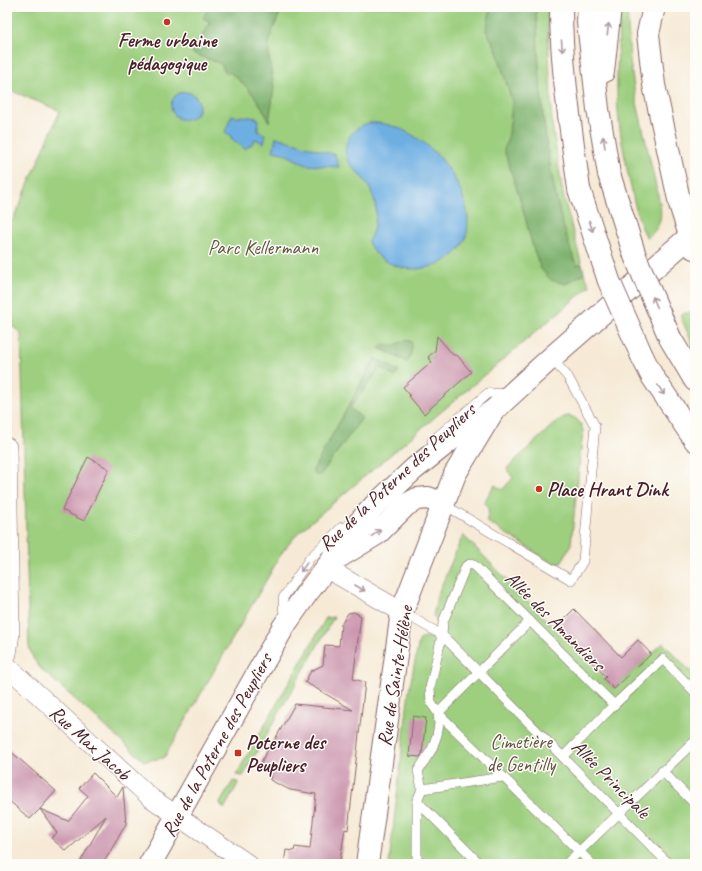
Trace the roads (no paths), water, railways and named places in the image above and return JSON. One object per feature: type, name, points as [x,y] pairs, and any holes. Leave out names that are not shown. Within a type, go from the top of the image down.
[{"type":"main road","points":[[561,7],[561,34],[579,189],[609,281],[642,356],[652,376],[695,440]]},
{"type":"main road","points":[[589,7],[588,22],[598,109],[609,174],[635,256],[670,338],[695,380]]},
{"type":"main road","points":[[598,109],[610,7]]},
{"type":"main road","points":[[654,7],[648,34],[654,85],[679,198],[693,240]]},
{"type":"main road","name":"Rue de la Poterne des Peupliers","points":[[150,864],[284,626],[329,565],[339,545],[344,539],[375,505],[414,469],[464,430],[493,411],[551,358],[693,240]]},
{"type":"main road","name":"Rue de Sainte-Hélène","points":[[367,864],[402,612],[435,530],[443,504],[455,474],[493,411]]},
{"type":"main road","points":[[329,565],[378,533],[406,505],[417,499],[428,498],[443,504]]},
{"type":"street","points":[[7,447],[10,633],[7,654]]},
{"type":"street","points":[[329,565],[402,612]]},
{"type":"street","name":"Rue Max Jacob","points":[[7,666],[151,798],[248,864]]},
{"type":"lane","points":[[443,504],[571,580],[583,561],[595,426],[568,377],[551,358]]},
{"type":"lane","name":"Rue de la Poterne des Peupliers","points":[[422,450],[488,393],[511,394]]},
{"type":"lane","name":"Rue de la Poterne des Peupliers","points":[[360,508],[382,486]]},
{"type":"lane","name":"Rue de la Poterne des Peupliers","points":[[284,626],[284,598],[310,558],[349,519]]},
{"type":"lane","name":"Allée des Amandiers","points":[[442,635],[443,622],[463,570],[470,564],[474,565],[614,705]]},
{"type":"lane","name":"Allée Principale","points":[[402,612],[442,635],[669,864]]},
{"type":"lane","points":[[438,713],[530,621]]},
{"type":"lane","points":[[442,635],[430,688],[430,703],[438,713],[592,864]]},
{"type":"lane","points":[[564,757],[614,705],[663,659],[695,692]]},
{"type":"lane","points":[[417,864],[418,801],[422,789],[418,770],[432,749],[437,735],[439,724],[438,713]]},
{"type":"lane","points":[[566,864],[695,741]]},
{"type":"lane","points":[[662,771],[695,804]]},
{"type":"lane","points":[[422,789],[503,777]]},
{"type":"lane","points":[[418,801],[480,864]]},
{"type":"water","points":[[185,92],[195,96],[199,106],[195,116],[185,120],[175,116],[171,106],[175,96]]},
{"type":"water","points":[[232,115],[239,118],[240,116],[258,118],[258,131],[266,135],[264,143],[255,139],[253,143],[245,149],[231,138],[231,136],[225,132]]},
{"type":"water","points":[[369,123],[389,125],[409,133],[419,139],[442,160],[458,184],[467,212],[468,226],[465,240],[458,251],[445,261],[425,268],[404,268],[380,258],[368,242],[375,225],[375,201],[368,185],[349,163],[346,146],[350,136],[358,128]]},
{"type":"water","points":[[276,137],[335,155],[339,167],[306,165],[283,153],[273,151]]},
{"type":"place","name":"Ferme urbaine pédagogique","points":[[167,22]]},
{"type":"place","name":"Place Hrant Dink","points":[[539,489]]},
{"type":"place","name":"Poterne des Peupliers","points":[[238,753]]},
{"type":"park label","name":"Parc Kellermann","points":[[263,247]]},
{"type":"park label","name":"Cimetière de Gentilly","points":[[521,752]]}]
